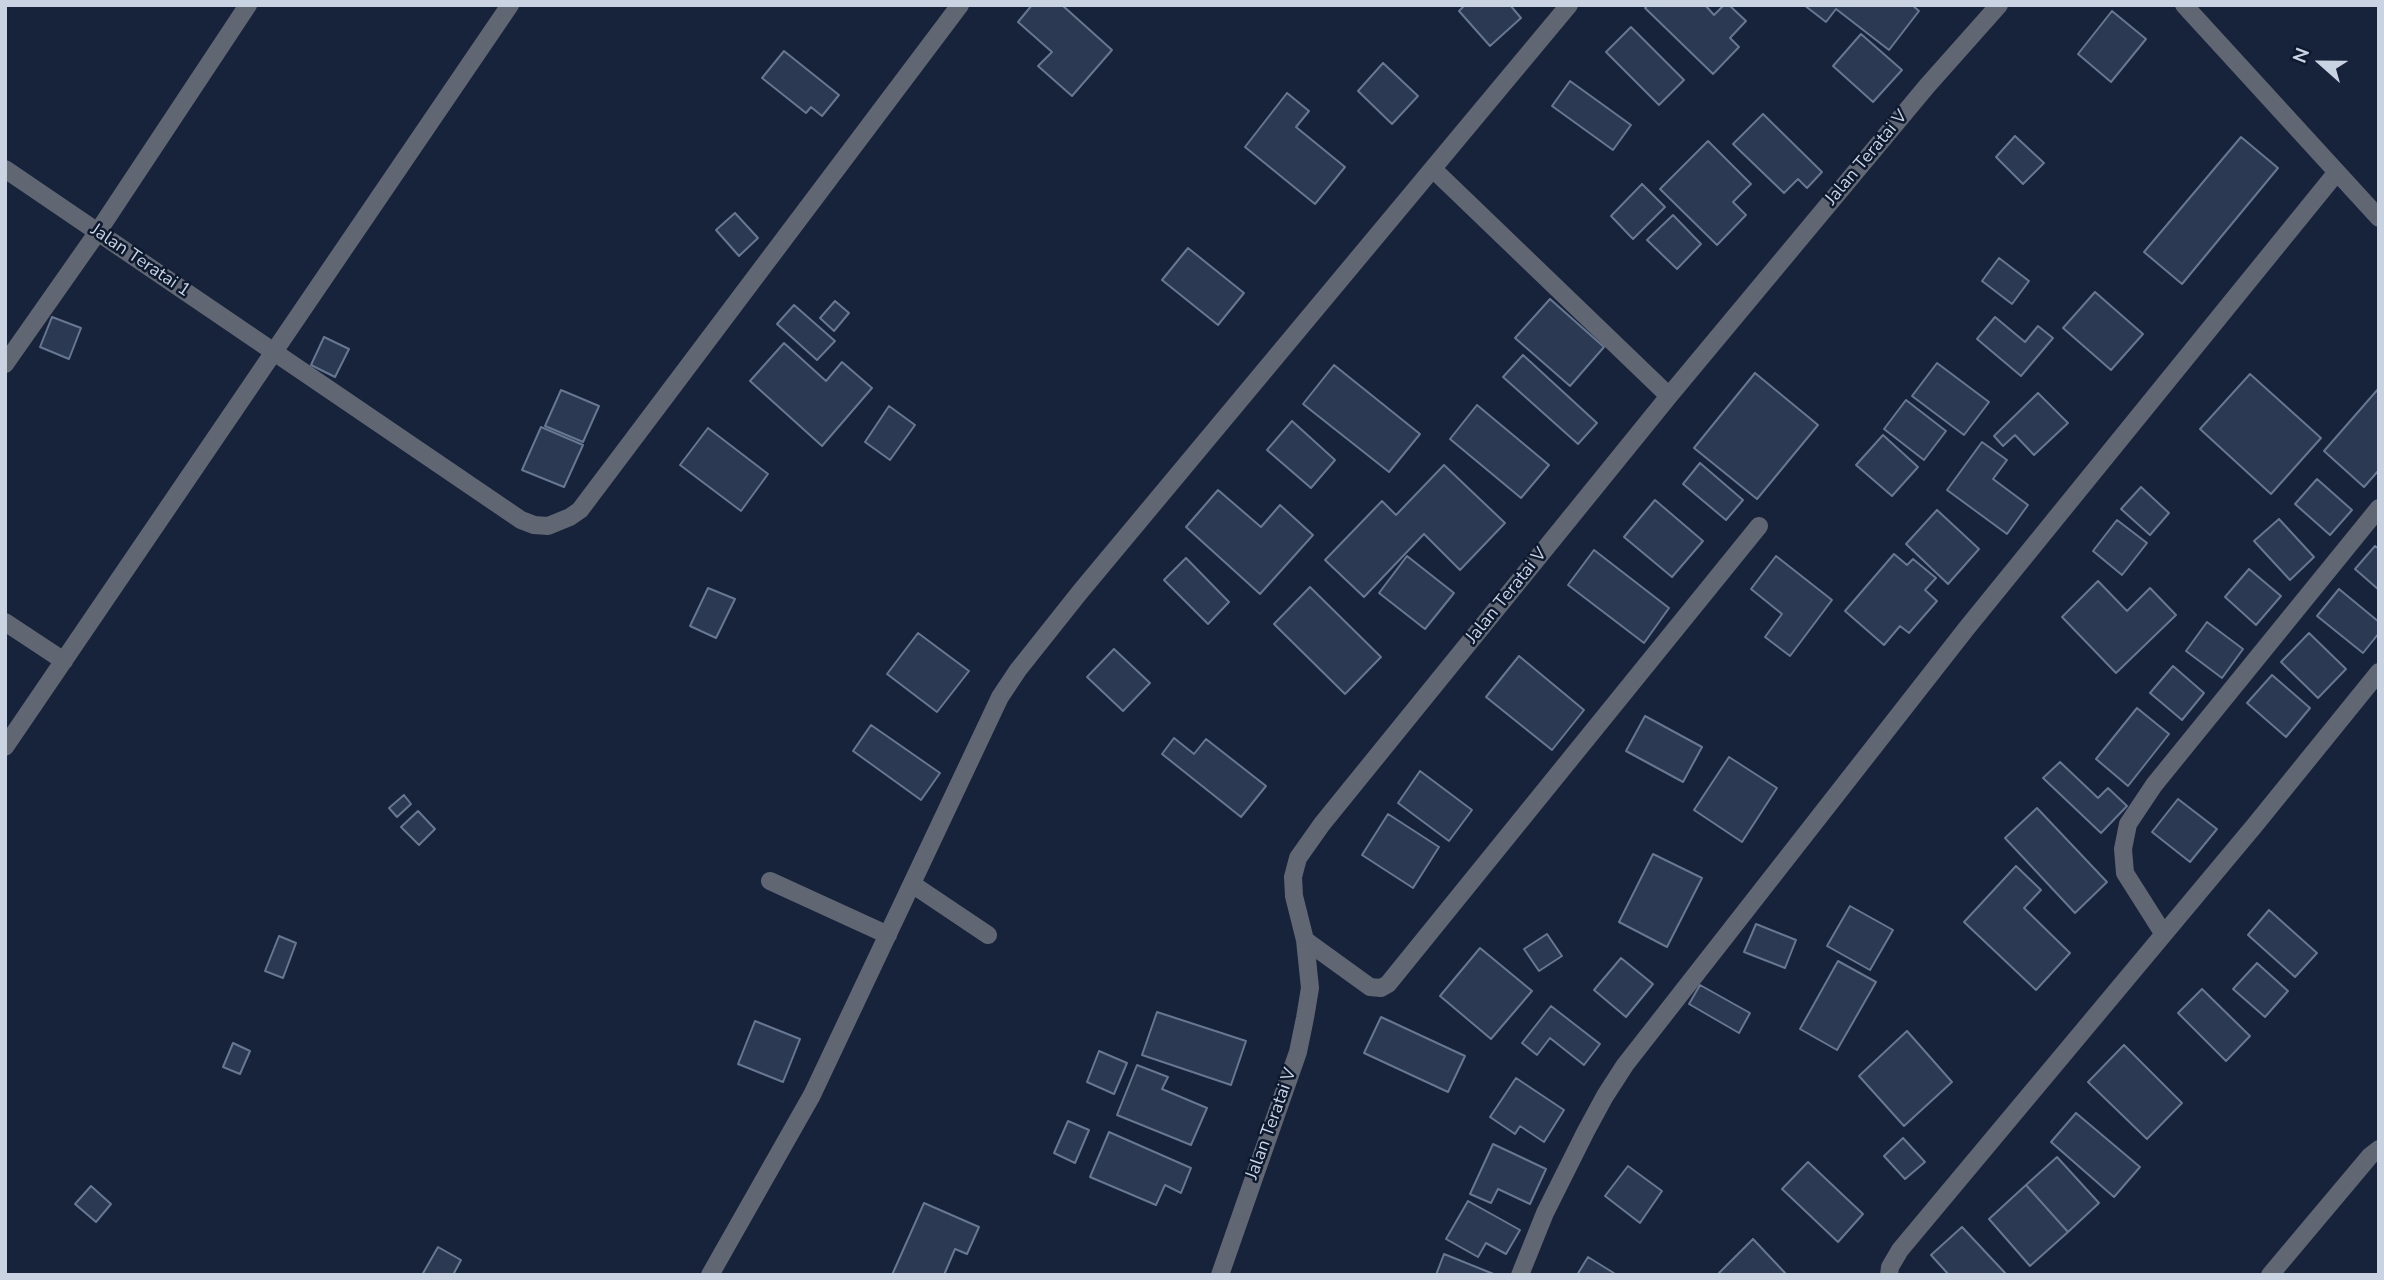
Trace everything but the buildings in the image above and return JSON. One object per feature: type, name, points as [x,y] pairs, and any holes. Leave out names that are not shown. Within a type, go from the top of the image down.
[{"type":"street","points":[[5,364],[97,233],[248,5]]},
{"type":"street","points":[[5,747],[509,5]]},
{"type":"street","name":"Jalan Teratai 1","points":[[5,169],[522,520],[548,527],[570,517],[589,499],[960,5]]},
{"type":"street","points":[[710,1275],[812,1095],[1000,696],[1080,592],[1569,5]]},
{"type":"street","name":"Jalan Teratai V","points":[[1220,1275],[1298,1052],[1310,988],[1305,940],[1294,896],[1293,877],[1298,858],[1322,824],[1669,396],[1927,86],[1999,5]]},
{"type":"street","points":[[2183,5],[2379,218]]},
{"type":"street","points":[[1433,169],[1669,396]]},
{"type":"street","points":[[1520,1275],[1545,1213],[1586,1131],[1625,1065],[1966,629],[2337,172]]},
{"type":"street","points":[[2163,933],[2124,873],[2123,849],[2128,824],[2154,785],[2379,508]]},
{"type":"street","points":[[1305,940],[1370,987],[1381,988],[1388,984],[1759,526]]},
{"type":"street","points":[[5,622],[64,661]]},
{"type":"street","points":[[1889,1275],[1890,1267],[1900,1250],[2379,672]]},
{"type":"street","points":[[770,881],[888,935]]},
{"type":"street","points":[[912,884],[988,935]]},
{"type":"street","points":[[2270,1275],[2370,1156],[2379,1149]]}]
